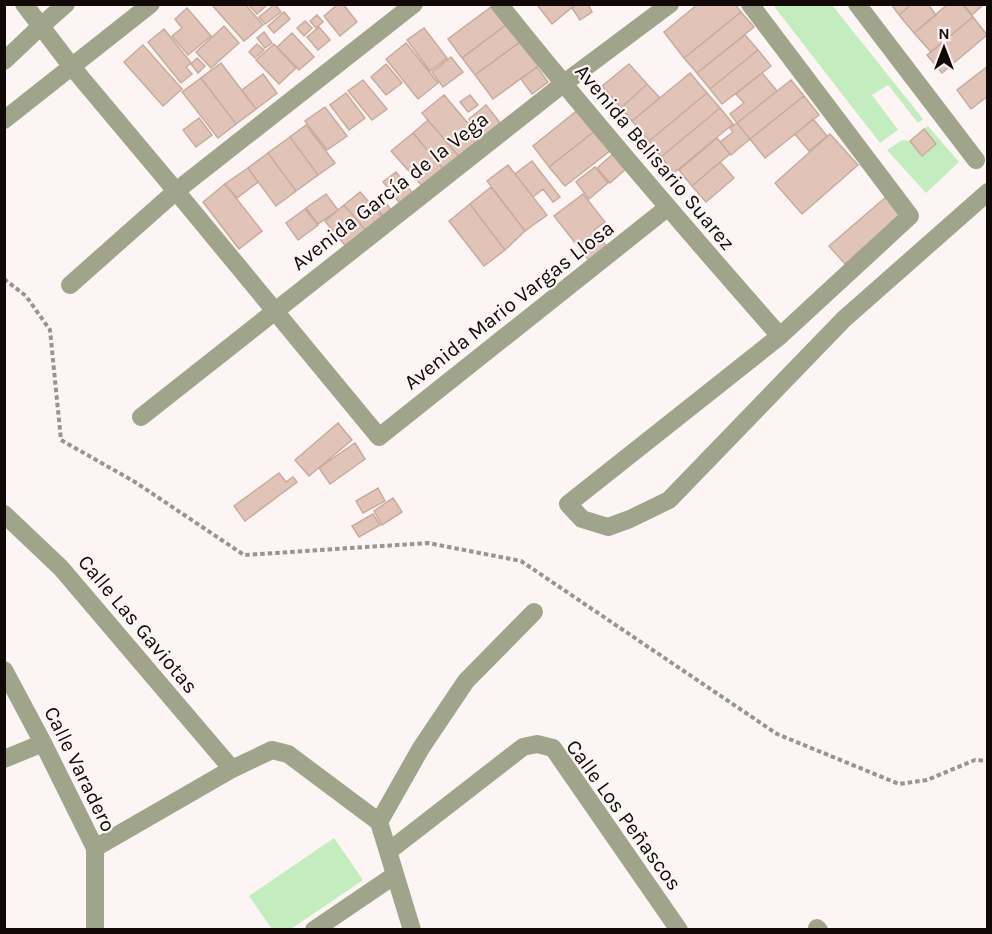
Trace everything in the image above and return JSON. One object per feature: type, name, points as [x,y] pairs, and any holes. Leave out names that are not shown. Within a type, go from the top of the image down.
[{"type":"street","points":[[24,4],[72,67],[275,310]]},
{"type":"street","points":[[4,61],[66,4]]},
{"type":"street","points":[[4,120],[151,4]]},
{"type":"street","points":[[70,285],[176,190],[414,4]]},
{"type":"street","name":"Avenida Belisario Suarez","points":[[499,4],[667,208],[780,336]]},
{"type":"street","name":"Avenida García de la Vega","points":[[141,417],[563,84],[670,4]]},
{"type":"street","points":[[750,4],[910,216],[780,336],[568,504],[582,519],[608,527],[669,500],[844,318],[987,192]]},
{"type":"street","points":[[857,4],[976,160]]},
{"type":"street","name":"Avenida Mario Vargas Llosa","points":[[275,310],[379,437],[667,208]]},
{"type":"street","name":"Calle Las Gaviotas","points":[[4,514],[61,568],[231,769]]},
{"type":"street","points":[[379,822],[421,748],[466,681],[534,612]]},
{"type":"street","name":"Calle Varadero","points":[[4,670],[44,743],[95,848],[95,930]]},
{"type":"street","points":[[4,759],[44,743]]},
{"type":"street","name":"Calle Los Peñascos","points":[[389,852],[523,747],[537,744],[553,748],[679,930]]},
{"type":"street","points":[[95,848],[231,769],[272,750],[288,754],[379,822],[412,930]]},
{"type":"street","points":[[314,930],[395,875]]},
{"type":"path","points":[[4,279],[26,296],[50,330],[61,440],[135,482],[244,555],[428,543],[521,561],[777,734],[899,784],[927,780],[975,760],[987,761]]},
{"type":"green space","points":[[773,5],[832,5],[923,119],[918,123],[888,85],[872,95],[898,130],[880,143]]},
{"type":"green space","points":[[928,126],[959,162],[926,193],[887,150],[902,140],[910,141],[922,155],[936,144],[924,129]]},
{"type":"green space","points":[[334,838],[363,880],[291,929],[272,929],[249,896]]},
{"type":"building","points":[[211,4],[245,4],[263,25],[244,41]]},
{"type":"building","points":[[248,4],[268,4],[257,14]]},
{"type":"building","points":[[275,4],[281,12],[265,24],[259,17]]},
{"type":"building","points":[[338,4],[343,4],[357,22],[340,36],[324,16]]},
{"type":"building","points":[[495,4],[510,22],[462,58],[448,39]]},
{"type":"building","points":[[539,4],[576,4],[552,24],[538,6]]},
{"type":"building","points":[[578,4],[588,4],[592,12],[580,20],[572,8]]},
{"type":"building","points":[[698,4],[735,4],[741,12],[684,58],[664,32]]},
{"type":"building","points":[[891,4],[912,4],[899,15]]},
{"type":"building","points":[[912,4],[928,4],[936,15],[914,33],[899,15]]},
{"type":"building","points":[[948,4],[962,4],[973,17],[931,52],[914,33]]},
{"type":"building","points":[[963,4],[984,4],[972,15]]},
{"type":"building","points":[[187,8],[211,36],[188,55],[172,36],[182,28],[175,19]]},
{"type":"building","points":[[284,12],[290,19],[274,33],[268,26]]},
{"type":"building","points":[[741,12],[754,27],[697,73],[684,58]]},
{"type":"building","points":[[317,15],[323,22],[316,28],[310,21]]},
{"type":"building","points":[[973,17],[987,35],[942,73],[927,55]]},
{"type":"building","points":[[305,21],[312,28],[304,36],[297,28]]},
{"type":"building","points":[[510,22],[524,39],[475,75],[462,58]]},
{"type":"building","points":[[224,26],[239,43],[211,68],[196,52]]},
{"type":"building","points":[[319,27],[330,40],[318,50],[307,37]]},
{"type":"building","points":[[424,28],[447,58],[430,71],[407,40]]},
{"type":"building","points":[[164,29],[191,63],[186,67],[192,74],[181,83],[148,42]]},
{"type":"building","points":[[264,32],[272,43],[265,48],[257,38]]},
{"type":"building","points":[[292,33],[314,57],[299,70],[277,47]]},
{"type":"building","points":[[745,35],[758,50],[710,89],[697,73]]},
{"type":"building","points":[[524,39],[542,63],[493,99],[475,75]]},
{"type":"building","points":[[406,43],[438,83],[418,99],[386,59]]},
{"type":"building","points":[[257,44],[264,50],[255,58],[249,52]]},
{"type":"building","points":[[274,44],[296,68],[279,84],[256,60]]},
{"type":"building","points":[[143,45],[182,89],[163,106],[124,62]]},
{"type":"building","points":[[758,50],[771,66],[722,104],[710,89]]},
{"type":"building","points":[[451,57],[463,72],[443,87],[432,72]]},
{"type":"building","points":[[197,58],[205,66],[198,73],[191,64]]},
{"type":"building","points":[[221,63],[256,109],[236,124],[201,78]]},
{"type":"building","points":[[386,64],[402,83],[386,95],[371,77]]},
{"type":"building","points":[[629,64],[647,84],[621,108],[602,86]]},
{"type":"building","points":[[988,66],[988,96],[971,109],[957,90]]},
{"type":"building","points":[[537,67],[548,82],[532,94],[521,79]]},
{"type":"building","points":[[690,73],[707,93],[649,141],[632,121]]},
{"type":"building","points":[[762,73],[777,91],[737,123],[730,114],[744,103],[736,94]]},
{"type":"building","points":[[263,74],[277,93],[256,109],[242,90]]},
{"type":"building","points":[[201,78],[236,124],[218,138],[182,92]]},
{"type":"building","points":[[363,80],[387,109],[372,120],[348,91]]},
{"type":"building","points":[[791,80],[804,96],[750,139],[737,123]]},
{"type":"building","points":[[647,84],[660,98],[632,121],[621,108]]},
{"type":"building","points":[[346,93],[365,118],[349,130],[330,105]]},
{"type":"building","points":[[707,93],[720,108],[661,157],[649,141]]},
{"type":"building","points":[[444,95],[482,140],[460,158],[422,113]]},
{"type":"building","points":[[470,95],[478,105],[468,112],[460,102]]},
{"type":"building","points":[[804,96],[819,115],[765,158],[750,139]]},
{"type":"building","points":[[486,105],[501,124],[484,138],[469,119]]},
{"type":"building","points":[[325,107],[347,136],[327,150],[305,121]]},
{"type":"building","points":[[720,108],[733,124],[674,173],[661,157]]},
{"type":"building","points":[[579,109],[596,130],[549,167],[533,146]]},
{"type":"building","points":[[199,118],[212,135],[196,147],[183,130]]},
{"type":"building","points":[[813,119],[827,136],[809,151],[795,134]]},
{"type":"building","points":[[428,120],[460,158],[445,171],[413,133]]},
{"type":"building","points":[[737,123],[750,139],[731,155],[720,142],[733,132],[730,128]]},
{"type":"building","points":[[306,125],[335,163],[318,175],[290,137]]},
{"type":"building","points":[[924,129],[936,144],[922,156],[910,141]]},
{"type":"building","points":[[596,130],[611,150],[565,186],[549,167]]},
{"type":"building","points":[[413,133],[445,171],[424,188],[391,151]]},
{"type":"building","points":[[830,134],[858,165],[802,214],[775,183]]},
{"type":"building","points":[[290,137],[318,175],[296,191],[268,153]]},
{"type":"building","points":[[717,138],[730,154],[692,186],[679,170]]},
{"type":"building","points":[[268,153],[296,191],[276,206],[248,168]]},
{"type":"building","points":[[613,154],[626,169],[610,183],[597,168]]},
{"type":"building","points":[[532,161],[560,197],[553,202],[543,189],[533,197],[515,174]]},
{"type":"building","points":[[720,162],[734,178],[706,202],[692,186]]},
{"type":"building","points":[[508,165],[547,215],[525,231],[487,181]]},
{"type":"building","points":[[595,167],[608,183],[589,199],[576,182]]},
{"type":"building","points":[[248,168],[258,182],[237,198],[225,184]]},
{"type":"building","points":[[396,172],[415,196],[402,206],[383,182]]},
{"type":"building","points":[[225,184],[262,231],[239,249],[203,202]]},
{"type":"building","points":[[491,187],[525,231],[505,250],[470,204]]},
{"type":"building","points":[[360,192],[384,219],[368,233],[344,205]]},
{"type":"building","points":[[326,194],[338,210],[318,224],[306,208]]},
{"type":"building","points":[[583,194],[605,222],[594,230],[609,249],[591,263],[554,216]]},
{"type":"building","points":[[381,196],[393,213],[385,219],[373,202]]},
{"type":"building","points":[[886,197],[901,215],[845,264],[829,246]]},
{"type":"building","points":[[470,204],[505,250],[484,266],[449,221]]},
{"type":"building","points":[[344,205],[368,233],[348,249],[325,221]]},
{"type":"building","points":[[305,209],[318,225],[298,240],[286,223]]},
{"type":"building","points":[[338,423],[352,440],[309,476],[295,460]]},
{"type":"building","points":[[355,443],[365,459],[330,484],[319,468]]},
{"type":"building","points":[[279,473],[286,482],[293,477],[297,482],[245,521],[234,506]]},
{"type":"building","points":[[378,488],[385,501],[363,513],[356,501]]},
{"type":"building","points":[[393,498],[402,512],[382,525],[374,511]]},
{"type":"building","points":[[373,514],[380,525],[359,537],[352,526]]}]
